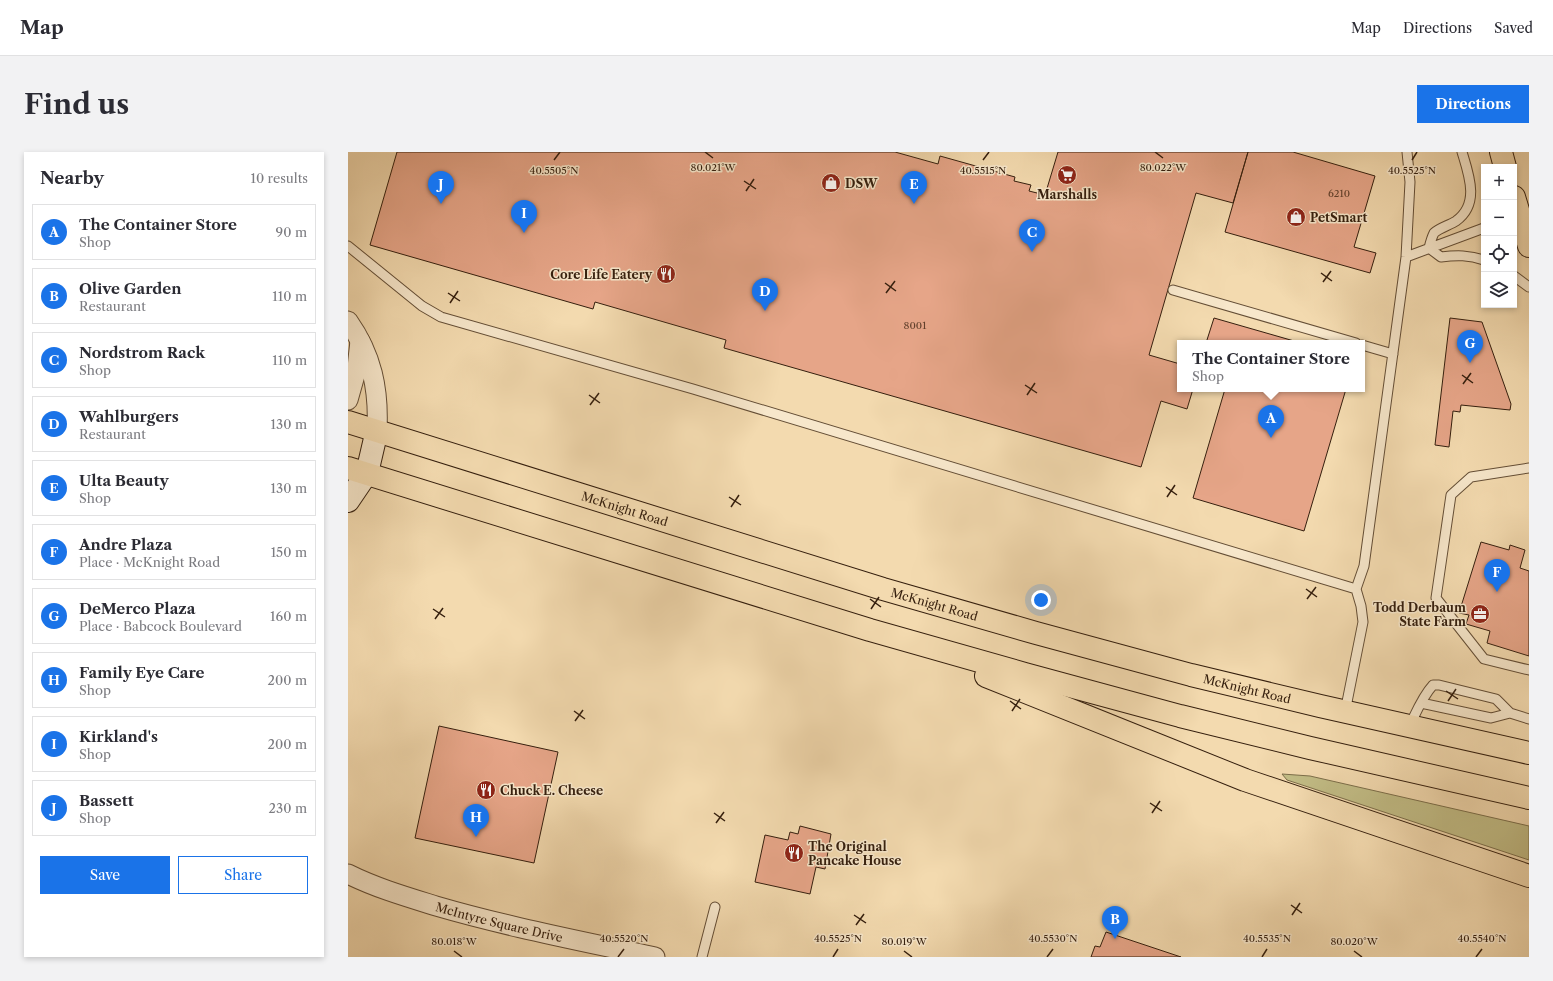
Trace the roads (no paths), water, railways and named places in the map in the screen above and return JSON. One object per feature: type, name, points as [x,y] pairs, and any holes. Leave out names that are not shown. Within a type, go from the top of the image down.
[{"type":"main road","points":[[1501,152],[1504,164]]},
{"type":"main road","points":[[1517,213],[1529,246]]},
{"type":"main road","name":"McKnight Road","points":[[348,422],[883,589],[1036,633],[1184,673],[1529,754]]},
{"type":"main road","points":[[357,470],[870,630],[1025,674],[1180,716],[1529,798]]},
{"type":"main road","points":[[870,630],[1245,780],[1529,876]]},
{"type":"street","points":[[348,321],[370,361],[378,411],[376,430],[357,470],[348,501]]},
{"type":"street","points":[[348,400],[357,368],[360,341]]},
{"type":"street","name":"McIntyre Square Drive","points":[[348,874],[406,897],[460,913],[655,957]]},
{"type":"lane","points":[[1345,712],[1363,622],[1361,606],[1356,589],[1364,566],[1406,257],[1410,182],[1407,152]]},
{"type":"lane","points":[[1429,248],[1434,233],[1457,220],[1466,212],[1470,201],[1470,178],[1462,152]]},
{"type":"lane","points":[[1406,257],[1481,229]]},
{"type":"lane","points":[[348,246],[422,306],[441,317],[693,389],[1356,589]]},
{"type":"lane","points":[[1429,248],[1441,257],[1460,255],[1473,256],[1481,259]]},
{"type":"lane","points":[[1517,278],[1529,287]]},
{"type":"lane","points":[[1173,290],[1346,340]]},
{"type":"lane","points":[[1365,346],[1393,354]]},
{"type":"lane","points":[[1529,468],[1471,477],[1451,495],[1436,598],[1484,659],[1529,670]]},
{"type":"lane","points":[[1409,727],[1420,703],[1433,685],[1439,685],[1496,699],[1510,713],[1529,719]]},
{"type":"lane","points":[[1420,703],[1491,718],[1510,713]]},
{"type":"lane","points":[[702,957],[715,907]]},
{"type":"place","name":"Marshalls","points":[[1067,175]]},
{"type":"place","name":"DSW","points":[[831,183]]},
{"type":"place","name":"Bassett","points":[[441,204]]},
{"type":"place","name":"Ulta Beauty","points":[[914,204]]},
{"type":"place","name":"PetSmart","points":[[1296,217]]},
{"type":"place","name":"Kirkland's","points":[[524,233]]},
{"type":"place","name":"Nordstrom Rack","points":[[1032,252]]},
{"type":"place","name":"Core Life Eatery","points":[[666,274]]},
{"type":"place","name":"Wahlburgers","points":[[765,311]]},
{"type":"place","name":"DeMerco Plaza","points":[[1470,363]]},
{"type":"place","name":"The Container Store","points":[[1271,438]]},
{"type":"place","name":"Andre Plaza","points":[[1497,592]]},
{"type":"place","name":"Todd Derbaum State Farm","points":[[1480,614]]},
{"type":"place","name":"Chuck E. Cheese","points":[[486,790]]},
{"type":"place","name":"Family Eye Care","points":[[476,837]]},
{"type":"place","name":"The Original Pancake House","points":[[794,853]]},
{"type":"place","name":"Olive Garden","points":[[1115,939]]}]
